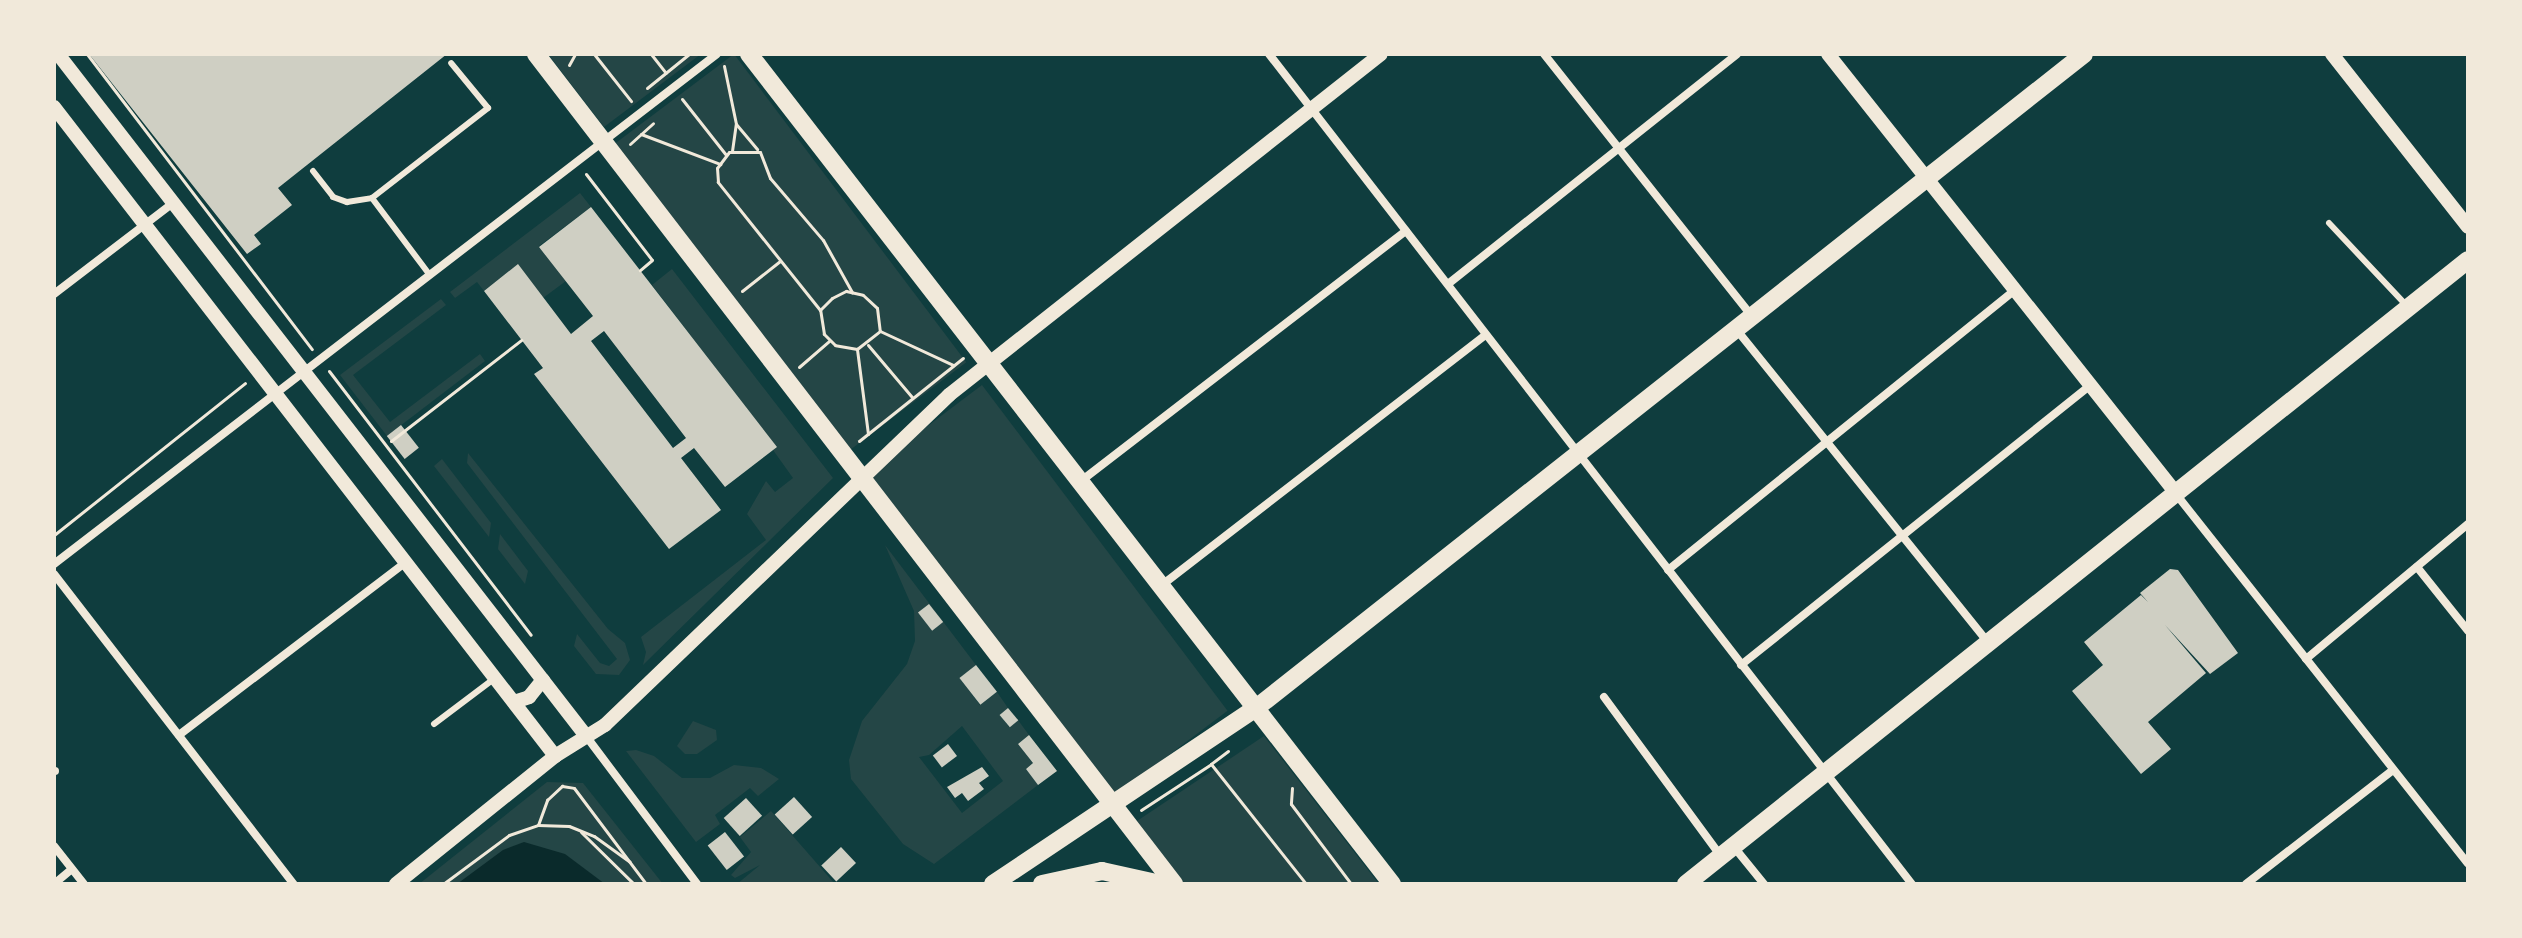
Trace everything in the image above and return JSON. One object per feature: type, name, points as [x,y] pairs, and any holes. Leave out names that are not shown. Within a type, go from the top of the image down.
[{"type":"main road","points":[[536,54],[867,469],[1120,798],[1174,884]]},
{"type":"main road","points":[[749,54],[984,367],[1081,482],[1392,884]]},
{"type":"main road","points":[[993,884],[1256,708],[2083,54]]},
{"type":"main road","points":[[1686,884],[2468,260]]},
{"type":"main road","points":[[1042,884],[1102,871],[1160,884]]},
{"type":"street","points":[[58,54],[543,680],[697,884]]},
{"type":"street","points":[[54,564],[274,391],[717,54]]},
{"type":"street","points":[[1269,54],[1912,884]]},
{"type":"street","points":[[396,884],[555,756],[605,725],[867,469],[984,367],[1381,54]]},
{"type":"street","points":[[1544,54],[1752,316]]},
{"type":"street","points":[[1448,284],[1737,54]]},
{"type":"street","points":[[1828,54],[2468,864]]},
{"type":"street","points":[[2332,54],[2468,227]]},
{"type":"street","points":[[54,107],[555,756]]},
{"type":"street","points":[[54,294],[173,203]]},
{"type":"street","points":[[1081,482],[1406,231]]},
{"type":"street","points":[[1668,570],[2015,290]]},
{"type":"street","points":[[1736,329],[1988,643]]},
{"type":"street","points":[[1162,586],[1486,335]]},
{"type":"street","points":[[1741,665],[2090,385]]},
{"type":"street","points":[[2306,659],[2468,524]]},
{"type":"street","points":[[179,735],[405,563]]},
{"type":"street","points":[[2417,567],[2468,631]]},
{"type":"street","points":[[54,574],[294,884]]},
{"type":"street","points":[[514,702],[529,697],[543,680]]},
{"type":"street","points":[[1604,697],[1727,851],[1764,884]]},
{"type":"street","points":[[2246,884],[2393,770]]},
{"type":"street","points":[[54,846],[84,884]]},
{"type":"street","points":[[54,884],[72,869]]},
{"type":"lane","points":[[313,171],[333,197],[347,202],[372,198],[488,108],[451,63]]},
{"type":"lane","points":[[372,198],[429,274]]},
{"type":"lane","points":[[2329,223],[2409,308]]},
{"type":"lane","points":[[434,724],[495,678]]},
{"type":"path","points":[[87,54],[534,638]]},
{"type":"path","points":[[569,65],[575,54]]},
{"type":"path","points":[[594,54],[631,101]]},
{"type":"path","points":[[651,54],[666,73]]},
{"type":"path","points":[[621,109],[689,54]]},
{"type":"path","points":[[714,74],[731,60]]},
{"type":"path","points":[[724,66],[736,124],[732,151]]},
{"type":"path","points":[[672,108],[693,91]]},
{"type":"path","points":[[682,99],[726,155]]},
{"type":"path","points":[[639,155],[629,142],[661,116]]},
{"type":"path","points":[[736,124],[760,152],[770,178],[823,240],[852,292],[877,308],[880,331],[868,345],[857,349],[830,340]]},
{"type":"path","points":[[640,133],[720,164]]},
{"type":"path","points":[[760,152],[732,151],[726,155],[720,164],[718,182],[820,310],[830,340]]},
{"type":"path","points":[[576,161],[652,260],[640,270]]},
{"type":"path","points":[[742,291],[781,261]]},
{"type":"path","points":[[732,279],[751,304]]},
{"type":"path","points":[[820,310],[832,298],[852,292]]},
{"type":"path","points":[[880,331],[954,366]]},
{"type":"path","points":[[288,352],[305,339]]},
{"type":"path","points":[[391,441],[521,340]]},
{"type":"path","points":[[799,367],[830,340]]},
{"type":"path","points":[[868,345],[913,398]]},
{"type":"path","points":[[857,349],[868,434]]},
{"type":"path","points":[[789,354],[807,378]]},
{"type":"path","points":[[856,444],[967,355],[984,367]]},
{"type":"path","points":[[54,535],[259,373]]},
{"type":"path","points":[[848,433],[867,469]]},
{"type":"path","points":[[1120,798],[1142,811],[1233,748]]},
{"type":"path","points":[[1211,764],[1306,884]]},
{"type":"path","points":[[538,825],[547,800],[562,786],[574,788],[646,884]]},
{"type":"path","points":[[443,884],[509,835],[538,825],[578,830],[630,862]]},
{"type":"path","points":[[578,830],[634,884]]},
{"type":"shaded area","points":[[548,54],[701,54],[604,127]]},
{"type":"shaded area","points":[[734,54],[966,362],[846,453],[613,145]]},
{"type":"shaded area","points":[[580,193],[591,207],[539,246],[566,281],[543,298],[518,265],[484,291],[477,282],[455,298],[450,292]]},
{"type":"shaded area","points":[[672,269],[833,478],[643,665],[646,652],[641,637],[766,540],[747,514],[766,481],[775,492],[793,478],[773,450],[776,447],[652,285]]},
{"type":"shaded area","points":[[441,299],[446,305],[353,375],[390,422],[480,354],[485,361],[387,436],[340,375]]},
{"type":"shaded area","points":[[982,385],[1228,711],[1113,798],[867,472]]},
{"type":"shaded area","points":[[468,453],[608,629],[625,643],[630,660],[619,675],[596,674],[574,646],[577,634],[600,663],[609,666],[617,659],[467,463]]},
{"type":"shaded area","points":[[442,459],[491,523],[489,537],[434,466]]},
{"type":"shaded area","points":[[500,534],[528,571],[525,584],[498,549]]},
{"type":"shaded area","points":[[885,545],[976,665],[961,680],[980,705],[997,692],[1008,708],[1000,715],[1009,727],[1018,720],[1029,735],[1018,744],[1033,763],[1026,769],[1038,785],[934,864],[903,844],[851,779],[849,760],[862,721],[907,664],[915,641],[914,611]],"holes":[[[962,726],[1003,781],[962,813],[919,757],[929,755]]]},
{"type":"shaded area","points":[[693,721],[716,730],[717,740],[697,754],[685,754],[677,746]]},
{"type":"shaded area","points":[[1264,736],[1379,884],[1184,884],[1137,821]]},
{"type":"shaded area","points":[[636,750],[654,756],[682,778],[710,778],[734,765],[761,768],[779,779],[758,796],[750,788],[715,815],[720,824],[696,842],[626,751]]},
{"type":"shaded area","points":[[547,782],[583,783],[663,884],[419,884]]},
{"type":"shaded area","points":[[771,811],[835,884],[737,884],[760,865],[735,878],[731,875],[751,852],[740,837]]},
{"type":"shaded area","points":[[524,842],[565,854],[605,884],[457,884],[503,850]]},
{"type":"building","points":[[89,54],[447,54],[278,188],[292,205],[254,235],[261,244],[247,254]]},
{"type":"building","points":[[591,207],[777,447],[725,487],[694,448],[681,458],[721,510],[669,549],[534,374],[543,368],[484,291],[518,264],[571,334],[593,316],[539,247]],"holes":[[[604,331],[686,438],[673,448],[591,341]]]},
{"type":"building","points":[[401,425],[419,448],[405,459],[387,436]]},
{"type":"building","points":[[2170,569],[2178,570],[2238,653],[2210,674],[2165,625],[2206,673],[2148,722],[2171,749],[2141,774],[2072,691],[2103,665],[2084,642],[2141,595],[2148,602],[2140,593]]},
{"type":"building","points":[[929,604],[943,622],[932,631],[918,613]]},
{"type":"building","points":[[976,665],[997,692],[980,705],[959,678]]},
{"type":"building","points":[[1008,708],[1018,720],[1010,727],[1000,715]]},
{"type":"building","points":[[1029,735],[1057,771],[1038,785],[1026,769],[1033,763],[1018,744]]},
{"type":"building","points":[[948,744],[957,756],[942,767],[933,755]]},
{"type":"building","points":[[982,767],[989,776],[979,783],[984,789],[968,801],[962,793],[955,798],[947,787]]},
{"type":"building","points":[[794,797],[812,817],[793,834],[775,814]]},
{"type":"building","points":[[746,798],[762,816],[740,836],[724,818]]},
{"type":"building","points":[[725,832],[744,856],[727,870],[708,846]]},
{"type":"building","points":[[841,847],[856,863],[836,882],[821,865]]}]
